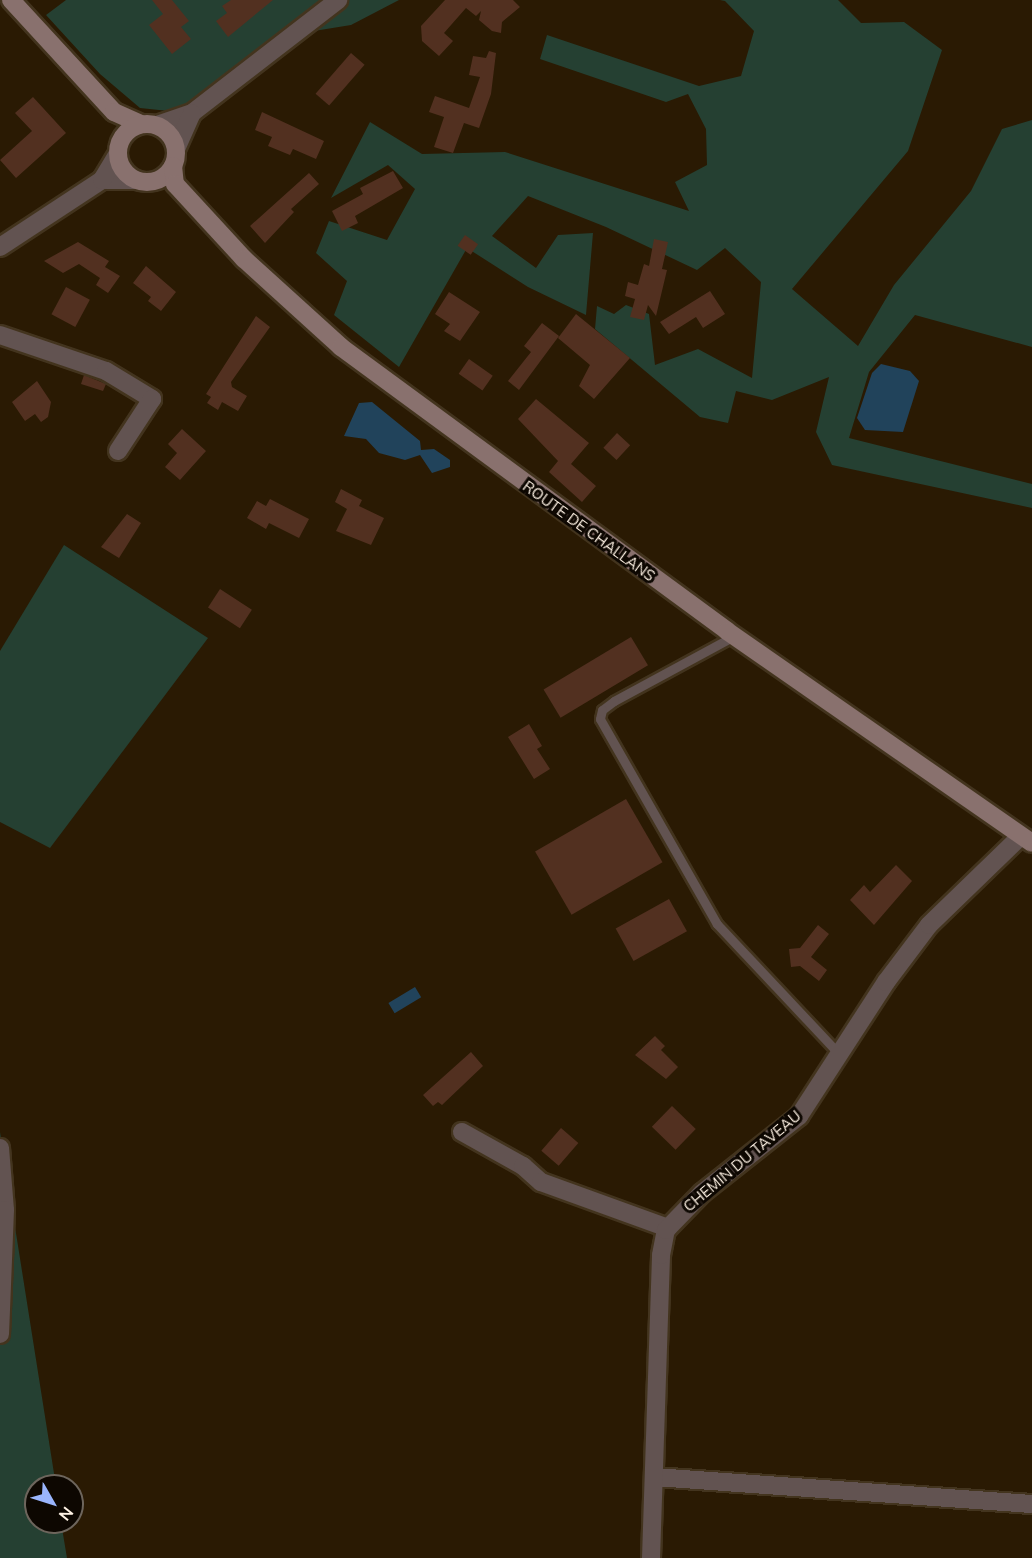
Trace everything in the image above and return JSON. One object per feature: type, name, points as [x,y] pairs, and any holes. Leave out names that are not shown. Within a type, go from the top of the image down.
[{"type":"main road","name":"ROUTE DE CHALLANS","points":[[11,0],[114,112],[170,134],[175,166],[244,259],[341,347],[734,636],[1027,840]]},
{"type":"main road","name":"ROUTE DE CHALLANS","points":[[114,112],[127,174],[136,180]]},
{"type":"main road","points":[[120,146],[149,125]]},
{"type":"main road","points":[[136,180],[156,180],[175,166]]},
{"type":"street","points":[[149,125],[192,113],[338,0]]},
{"type":"street","points":[[175,166],[192,113]]},
{"type":"street","points":[[0,247],[102,180],[120,146]]},
{"type":"street","points":[[102,180],[136,180]]},
{"type":"street","points":[[0,335],[106,371],[152,399],[118,451]]},
{"type":"street","name":"CHEMIN DU TAVEAU","points":[[668,1228],[702,1193],[799,1116],[838,1054],[929,925],[1027,840]]},
{"type":"street","points":[[462,1132],[524,1166],[541,1182],[668,1228],[661,1255],[651,1558]]},
{"type":"street","points":[[0,1148],[5,1209],[0,1334]]},
{"type":"street","points":[[655,1477],[1032,1504]]},
{"type":"lane","points":[[734,636],[614,700],[602,710],[600,719],[717,924],[838,1054]]},
{"type":"green space","points":[[66,0],[399,0],[351,25],[277,37],[178,112],[140,108],[100,74],[46,15]]},
{"type":"green space","points":[[720,0],[838,0],[861,23],[904,22],[942,50],[908,151],[792,289],[858,346],[894,285],[971,191],[1002,129],[1032,120],[1032,347],[915,315],[869,372],[849,438],[1032,484],[1032,508],[832,465],[816,432],[829,377],[772,400],[736,391],[728,423],[700,417],[595,329],[597,306],[614,314],[626,305],[649,314],[655,365],[698,349],[752,378],[761,282],[725,248],[697,270],[606,227],[528,196],[492,236],[536,268],[558,235],[593,233],[586,315],[528,287],[467,248],[399,367],[334,315],[347,281],[316,253],[329,221],[387,240],[415,189],[388,165],[331,198],[370,122],[422,154],[505,152],[689,211],[675,182],[707,165],[706,129],[688,94],[666,102],[540,59],[547,35],[699,86],[741,76],[754,31],[725,1]]},
{"type":"green space","points":[[64,545],[208,638],[50,848],[0,822],[0,651]]},
{"type":"green space","points":[[0,1132],[54,1474],[24,1474],[24,1534],[63,1534],[67,1558],[0,1558]]},
{"type":"water","points":[[881,364],[910,371],[919,381],[903,432],[865,430],[857,418],[872,373]]},
{"type":"water","points":[[372,402],[420,441],[421,450],[434,449],[450,460],[450,467],[432,473],[420,455],[405,460],[379,453],[366,439],[344,436],[359,403]]},
{"type":"water","points":[[415,987],[421,997],[395,1013],[388,1003]]},
{"type":"building","points":[[152,0],[172,0],[189,21],[181,27],[191,39],[172,54],[149,25],[163,14]]},
{"type":"building","points":[[231,0],[273,0],[228,37],[216,21],[227,13],[222,6]]},
{"type":"building","points":[[445,0],[513,0],[520,7],[502,22],[501,33],[492,31],[479,20],[481,11],[476,16],[466,8],[444,33],[453,41],[439,56],[422,41],[421,26]]},
{"type":"building","points":[[489,51],[496,53],[491,94],[479,128],[464,123],[453,153],[434,147],[444,117],[429,112],[435,96],[469,108],[480,77],[469,75],[473,56],[486,58]]},
{"type":"building","points":[[351,53],[365,65],[329,106],[316,94]]},
{"type":"building","points":[[33,97],[66,133],[16,178],[0,160],[32,131],[15,113]]},
{"type":"building","points":[[262,112],[324,141],[316,159],[293,149],[290,155],[268,146],[272,137],[255,130]]},
{"type":"building","points":[[393,171],[403,188],[355,216],[358,223],[342,231],[332,211],[363,194],[360,188]]},
{"type":"building","points":[[309,173],[319,184],[291,209],[294,212],[265,243],[250,226]]},
{"type":"building","points":[[465,235],[478,244],[471,255],[458,246]]},
{"type":"building","points":[[654,239],[668,242],[662,269],[667,270],[656,316],[648,305],[644,320],[630,317],[635,299],[625,296],[628,282],[638,285],[644,264],[649,266]]},
{"type":"building","points":[[78,242],[109,261],[105,267],[120,276],[108,293],[96,285],[100,278],[79,264],[63,273],[44,261]]},
{"type":"building","points":[[146,266],[176,292],[161,311],[148,301],[151,297],[133,283]]},
{"type":"building","points":[[66,287],[90,300],[75,327],[51,314]]},
{"type":"building","points":[[710,291],[725,314],[703,328],[696,317],[669,334],[660,322]]},
{"type":"building","points":[[449,292],[480,312],[460,341],[444,331],[450,324],[435,314]]},
{"type":"building","points":[[576,314],[630,358],[594,399],[579,386],[590,365],[558,338]]},
{"type":"building","points":[[256,316],[270,327],[231,382],[232,387],[247,396],[238,411],[222,402],[218,410],[207,403],[211,397],[206,394]]},
{"type":"building","points":[[542,323],[559,336],[519,390],[508,381],[531,352],[524,346]]},
{"type":"building","points":[[469,359],[493,376],[482,390],[459,374]]},
{"type":"building","points":[[84,375],[106,384],[103,391],[81,384]]},
{"type":"building","points":[[37,381],[51,402],[48,417],[41,422],[35,414],[25,421],[12,402]]},
{"type":"building","points":[[536,399],[589,443],[571,464],[596,486],[582,502],[549,472],[558,461],[518,419]]},
{"type":"building","points":[[182,429],[206,451],[180,480],[165,467],[177,453],[168,444]]},
{"type":"building","points":[[617,433],[630,445],[617,460],[603,448]]},
{"type":"building","points":[[341,489],[362,500],[359,506],[384,518],[371,545],[336,531],[347,509],[335,502]]},
{"type":"building","points":[[270,499],[309,519],[299,538],[269,523],[266,529],[247,518],[257,501],[266,506]]},
{"type":"building","points":[[127,514],[141,523],[119,558],[101,547]]},
{"type":"building","points":[[220,589],[252,610],[240,628],[208,607]]},
{"type":"building","points":[[631,637],[648,665],[561,718],[544,690]]},
{"type":"building","points":[[529,724],[542,746],[537,749],[550,769],[534,779],[508,737]]},
{"type":"building","points":[[626,799],[662,862],[572,915],[535,852]]},
{"type":"building","points":[[896,865],[912,881],[874,925],[850,900],[864,885],[870,892]]},
{"type":"building","points":[[669,899],[687,931],[634,961],[616,929]]},
{"type":"building","points":[[818,925],[829,934],[811,957],[827,970],[819,981],[800,966],[791,967],[789,949],[800,948]]},
{"type":"building","points":[[655,1036],[665,1046],[661,1050],[678,1067],[666,1079],[635,1055]]},
{"type":"building","points":[[471,1052],[483,1066],[442,1105],[438,1102],[433,1106],[423,1095]]},
{"type":"building","points":[[672,1106],[696,1129],[676,1150],[652,1127]]},
{"type":"building","points":[[561,1128],[578,1143],[559,1166],[541,1151]]}]
